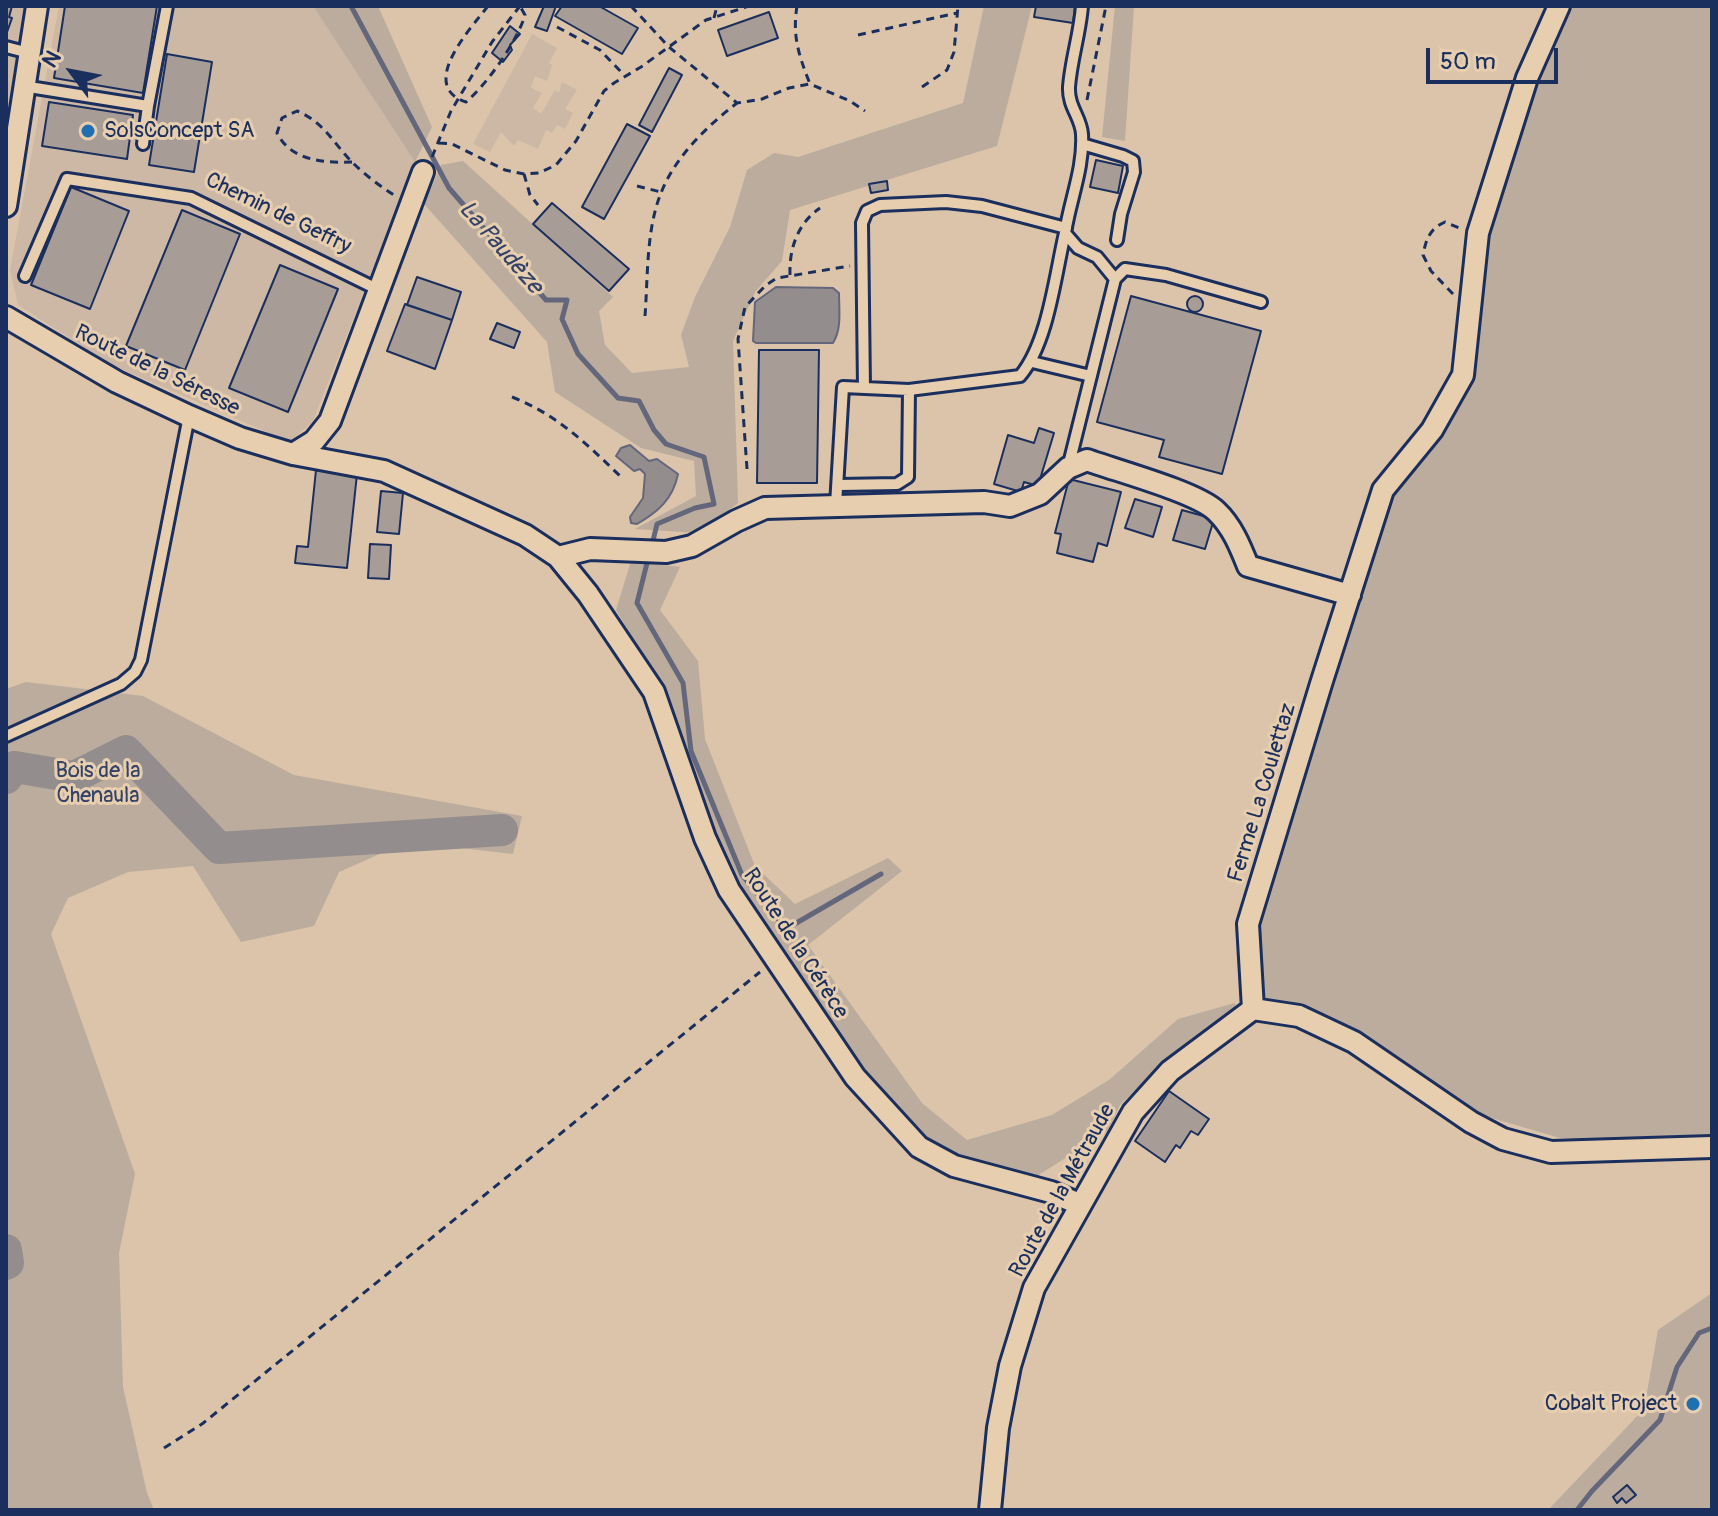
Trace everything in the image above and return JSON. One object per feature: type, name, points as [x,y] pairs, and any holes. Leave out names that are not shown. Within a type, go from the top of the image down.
[{"type":"street","points":[[6,206],[37,6]]},
{"type":"street","name":"Ferme La Coulettaz","points":[[1253,1009],[1248,924],[1383,490],[1432,430],[1463,375],[1477,241],[1527,78],[1559,6]]},
{"type":"street","points":[[293,454],[314,441],[330,421],[423,172]]},
{"type":"street","name":"Route de la Séresse","points":[[6,317],[117,382],[240,438],[293,454]]},
{"type":"street","name":"Route de la Cérèce","points":[[293,454],[384,471],[525,535],[558,557],[588,594],[654,692],[705,838],[729,890],[855,1077],[919,1147],[954,1166],[1051,1192],[1079,1204]]},
{"type":"street","points":[[558,557],[590,549],[666,552],[692,546],[765,508],[837,495],[1010,506],[1040,494],[1068,468],[1087,460],[1179,492],[1215,510],[1236,536],[1248,566],[1350,595]]},
{"type":"street","points":[[1253,1009],[1299,1016],[1354,1042],[1471,1122],[1503,1139],[1551,1152],[1712,1147]]},
{"type":"street","name":"Route de la Métraude","points":[[990,1510],[998,1428],[1010,1366],[1034,1288],[1133,1112],[1170,1071],[1253,1009]]},
{"type":"lane","points":[[143,144],[167,6]]},
{"type":"lane","points":[[909,390],[908,477],[897,484],[837,495],[843,387],[909,390],[1020,376],[1032,362],[1076,188],[1082,144],[1081,123],[1073,112],[1069,89],[1082,6]]},
{"type":"lane","points":[[6,47],[29,53]]},
{"type":"lane","points":[[23,86],[148,106]]},
{"type":"lane","points":[[1082,144],[1133,161],[1131,188],[1121,214],[1117,240]]},
{"type":"lane","name":"Chemin de Geffry","points":[[25,276],[67,179],[191,198],[379,290]]},
{"type":"lane","points":[[864,388],[862,223],[867,211],[880,205],[958,203],[982,206],[1065,230],[1078,248],[1097,257],[1115,279]]},
{"type":"lane","points":[[1068,468],[1115,279],[1125,269],[1166,275],[1261,302]]},
{"type":"lane","points":[[1032,362],[1091,376]]},
{"type":"lane","points":[[6,736],[121,684],[135,672],[141,660],[189,416]]},
{"type":"path","points":[[488,6],[450,60],[445,80],[447,88],[458,100],[466,102],[475,94],[522,26],[525,15],[520,6],[492,42],[458,100],[439,144],[452,144],[505,170],[524,174],[539,173],[556,165],[576,141],[604,91],[706,20],[749,6]]},
{"type":"path","points":[[631,6],[669,47],[737,103]]},
{"type":"path","points":[[714,18],[717,6]]},
{"type":"path","points":[[797,6],[794,26],[800,59],[810,84]]},
{"type":"path","points":[[922,87],[947,70],[954,52],[958,6]]},
{"type":"path","points":[[1081,123],[1106,6]]},
{"type":"path","points":[[858,35],[957,13]]},
{"type":"path","points":[[557,27],[600,50],[625,76]]},
{"type":"path","points":[[645,316],[651,235],[661,192],[685,153],[713,122],[737,103],[762,99],[789,88],[810,84],[865,111]]},
{"type":"path","points":[[352,162],[314,161],[297,154],[282,142],[277,133],[282,118],[297,111],[312,117],[352,162],[411,205]]},
{"type":"path","points":[[524,174],[530,195],[538,205]]},
{"type":"path","points":[[637,186],[661,192]]},
{"type":"path","points":[[790,275],[789,258],[795,240],[806,218],[820,208]]},
{"type":"path","points":[[1470,311],[1431,271],[1423,255],[1426,239],[1435,227],[1445,222],[1455,225],[1477,241]]},
{"type":"path","points":[[747,469],[738,339],[745,307],[777,278],[862,264]]},
{"type":"path","points":[[512,397],[548,413],[581,438],[620,476]]},
{"type":"path","points":[[164,1448],[202,1424],[775,959]]},
{"type":"shaded area","points":[[6,6],[31,6],[6,152]]},
{"type":"shaded area","points":[[59,6],[313,6],[415,162],[313,421],[290,442],[110,364],[18,305],[10,270]]},
{"type":"shaded area","points":[[532,34],[557,48],[549,63],[552,65],[547,81],[535,76],[531,88],[542,93],[533,108],[541,114],[555,90],[559,93],[562,82],[577,90],[565,109],[573,113],[565,129],[557,125],[552,133],[546,130],[538,149],[518,140],[514,146],[501,132],[490,152],[473,144]]},
{"type":"shaded area","points":[[776,287],[833,288],[839,293],[839,326],[833,343],[753,341],[755,302]]},
{"type":"shaded area","points":[[630,445],[649,461],[657,459],[678,474],[664,504],[637,524],[631,523],[630,517],[643,498],[645,474],[640,469],[634,471],[616,456],[621,448]]},
{"type":"green space","points":[[313,6],[378,6],[432,127],[415,162]]},
{"type":"green space","points":[[984,6],[1032,6],[997,146],[790,210],[782,261],[755,292],[733,341],[738,503],[698,533],[635,529],[696,496],[694,461],[641,448],[555,392],[547,342],[424,204],[441,165],[463,161],[613,297],[599,311],[605,345],[632,373],[689,367],[681,335],[695,297],[730,227],[747,170],[774,153],[798,157],[963,103]]},
{"type":"green space","points":[[1115,6],[1134,6],[1125,141],[1102,137]]},
{"type":"green space","points":[[1567,6],[1712,6],[1712,1135],[1634,1141],[1560,1138],[1478,1114],[1356,1036],[1260,1001],[1256,927],[1394,494],[1440,436],[1473,381],[1485,234],[1536,83]]},
{"type":"green space","points":[[631,561],[680,567],[660,610],[698,661],[705,739],[755,866],[795,904],[888,858],[902,871],[808,945],[922,1103],[967,1140],[1052,1115],[1109,1080],[1178,1019],[1235,1003],[1237,1014],[1162,1064],[1120,1105],[1107,1132],[1032,1179],[960,1160],[926,1144],[864,1075],[738,888],[716,838],[665,692],[616,610]]},
{"type":"green space","name":"Bois de la Chenaula","points":[[26,682],[143,696],[294,775],[522,816],[513,854],[407,842],[339,872],[314,926],[241,942],[193,866],[128,872],[68,898],[51,934],[135,1174],[119,1253],[123,1387],[147,1493],[154,1510],[6,1510],[6,689]]},
{"type":"green space","points":[[1712,1293],[1712,1510],[1548,1510],[1644,1409],[1658,1330]]},
{"type":"building","points":[[6,6],[12,6],[9,17],[12,18],[6,35]]},
{"type":"building","points":[[65,6],[157,6],[143,93],[54,78]]},
{"type":"building","points":[[544,6],[556,6],[547,31],[535,27]]},
{"type":"building","points":[[562,6],[599,6],[638,28],[622,54],[555,16]]},
{"type":"building","points":[[1036,6],[1075,6],[1073,23],[1034,17]]},
{"type":"building","points":[[769,12],[778,38],[727,56],[718,30]]},
{"type":"building","points":[[510,26],[520,34],[510,45],[512,50],[503,62],[492,53]]},
{"type":"building","points":[[167,54],[212,62],[194,172],[149,165]]},
{"type":"building","points":[[669,68],[682,75],[652,132],[639,125]]},
{"type":"building","name":"SolsConcept SA","points":[[49,102],[133,115],[127,159],[42,146]]},
{"type":"building","points":[[627,124],[650,136],[604,219],[582,207]]},
{"type":"building","points":[[1096,160],[1123,166],[1118,193],[1090,187]]},
{"type":"building","points":[[887,181],[888,190],[871,193],[869,184]]},
{"type":"building","points":[[71,187],[129,211],[90,309],[31,285]]},
{"type":"building","points":[[552,203],[629,269],[609,291],[533,224]]},
{"type":"building","points":[[182,210],[240,234],[185,370],[126,346]]},
{"type":"building","points":[[280,265],[338,289],[288,412],[229,388]]},
{"type":"building","points":[[417,277],[461,292],[452,320],[407,305]]},
{"type":"building","points":[[1131,296],[1261,331],[1222,474],[1159,457],[1164,440],[1097,422]]},
{"type":"building","points":[[1195,296],[1201,298],[1201,310],[1195,312],[1189,310],[1187,304],[1189,298]]},
{"type":"building","points":[[405,304],[452,320],[435,369],[387,351]]},
{"type":"building","points":[[497,323],[520,332],[514,348],[490,339]]},
{"type":"building","points":[[759,350],[819,350],[817,483],[757,483]]},
{"type":"building","points":[[1039,428],[1054,433],[1038,486],[1024,482],[1021,492],[994,484],[1008,435],[1034,443]]},
{"type":"building","points":[[316,470],[357,474],[347,568],[295,563],[297,546],[308,547]]},
{"type":"building","points":[[1069,479],[1121,492],[1107,546],[1098,543],[1093,562],[1057,553],[1061,534],[1055,533]]},
{"type":"building","points":[[381,491],[403,493],[399,534],[377,532]]},
{"type":"building","points":[[1135,499],[1162,507],[1153,537],[1125,528]]},
{"type":"building","points":[[1182,510],[1214,519],[1205,549],[1173,540]]},
{"type":"building","points":[[370,544],[391,545],[389,579],[368,578]]},
{"type":"building","points":[[1169,1091],[1209,1119],[1198,1135],[1191,1131],[1180,1148],[1176,1145],[1165,1162],[1135,1141]]},
{"type":"building","points":[[1627,1485],[1636,1495],[1626,1503],[1622,1498],[1617,1503],[1613,1497]]},
{"type":"waterway","name":"La Paudèze","points":[[351,6],[449,188],[546,300],[567,300],[562,319],[578,354],[618,398],[639,401],[654,430],[666,444],[704,457],[714,504],[695,508],[657,524],[652,545]]},
{"type":"waterway","points":[[649,555],[637,603],[683,683],[691,751],[742,875],[786,929],[881,874]]},
{"type":"waterway","name":"La Paudèze","points":[[6,778],[15,767],[74,777],[126,751],[219,848],[502,830]]},
{"type":"waterway","name":"La Paudèze","points":[[6,1250],[6,1264]]},
{"type":"waterway","points":[[1577,1510],[1660,1420],[1677,1367],[1699,1333],[1712,1328]]},
{"type":"place","name":"SolsConcept SA","points":[[88,131]]},
{"type":"place","name":"Cobalt Project","points":[[1693,1404]]}]
